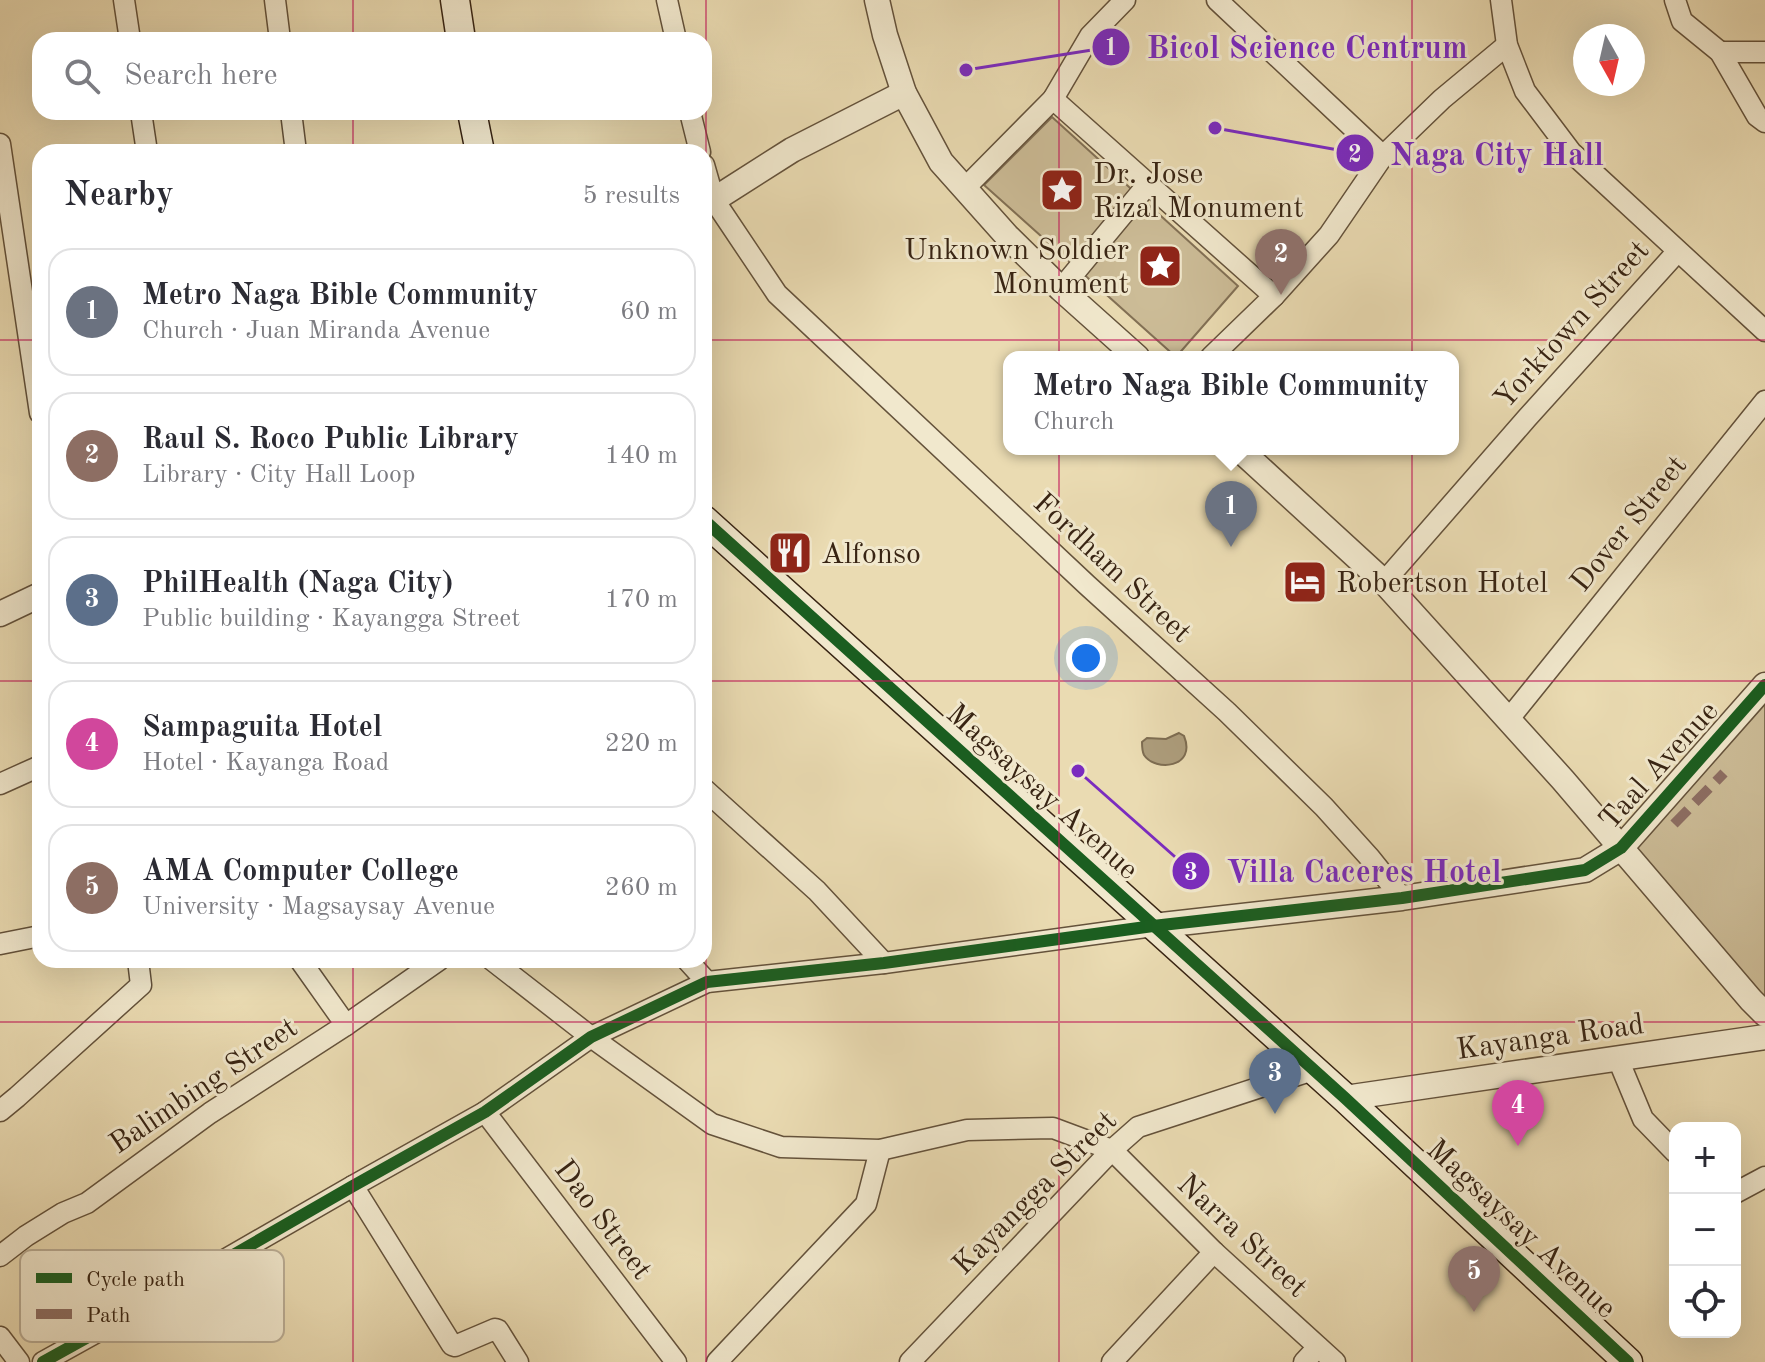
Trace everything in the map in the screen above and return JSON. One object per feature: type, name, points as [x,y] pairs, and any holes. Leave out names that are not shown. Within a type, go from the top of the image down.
[{"type":"main road","points":[[455,0],[460,32]]},
{"type":"main road","points":[[474,120],[478,144]]},
{"type":"main road","name":"Magsaysay Avenue","points":[[712,527],[1345,1098],[1628,1362]]},
{"type":"street","points":[[124,0],[129,32]]},
{"type":"street","points":[[275,0],[279,32]]},
{"type":"street","points":[[667,0],[674,32]]},
{"type":"street","points":[[877,0],[904,93],[941,162],[1061,289],[1130,351]]},
{"type":"street","points":[[964,189],[1053,99],[1090,36],[1125,0]]},
{"type":"street","points":[[1217,0],[1383,156]]},
{"type":"street","points":[[1501,0],[1507,45],[1525,91],[1571,152],[1765,331]]},
{"type":"street","points":[[1675,0],[1682,21],[1720,52],[1757,116],[1765,122]]},
{"type":"street","points":[[1217,351],[1274,296],[1329,235],[1383,156],[1442,99],[1507,45]]},
{"type":"street","points":[[1720,52],[1765,52]]},
{"type":"street","points":[[712,201],[792,150],[904,93]]},
{"type":"street","points":[[1053,99],[1274,296]]},
{"type":"street","points":[[142,120],[146,144]]},
{"type":"street","points":[[292,120],[295,144]]},
{"type":"street","points":[[692,120],[698,144]]},
{"type":"street","points":[[0,144],[32,359]]},
{"type":"street","points":[[1061,289],[1148,184]]},
{"type":"street","name":"Fordham Street","points":[[712,207],[777,294],[1238,723],[1324,807],[1402,898]]},
{"type":"street","name":"Yorktown Street","points":[[1384,582],[1677,252]]},
{"type":"street","name":"Dover Street","points":[[1508,720],[1765,401]]},
{"type":"street","points":[[1246,455],[1384,582],[1758,1007],[1728,1042]]},
{"type":"street","points":[[0,614],[32,599]]},
{"type":"street","name":"Taal Avenue","points":[[1153,926],[1402,898],[1585,870],[1621,848],[1763,692]]},
{"type":"street","points":[[0,784],[32,770]]},
{"type":"street","points":[[712,796],[817,891],[884,963]]},
{"type":"street","points":[[242,1250],[485,1112],[591,1037],[707,982],[884,963],[1153,926]]},
{"type":"street","points":[[0,944],[32,938]]},
{"type":"street","points":[[0,1111],[141,985],[139,968]]},
{"type":"street","points":[[306,968],[346,1025]]},
{"type":"street","name":"Balimbing Street","points":[[0,1256],[50,1221],[87,1203],[210,1113],[428,968]]},
{"type":"street","points":[[502,968],[591,1037],[712,1124],[781,1147],[880,1150],[967,1130],[1053,1128],[1112,1150]]},
{"type":"street","points":[[694,968],[707,982]]},
{"type":"street","name":"Kayanga Road","points":[[1345,1098],[1765,1037]]},
{"type":"street","points":[[1618,1059],[1643,1119],[1669,1146]]},
{"type":"street","name":"Kayangga Street","points":[[910,1362],[1112,1150],[1138,1127],[1313,1070]]},
{"type":"street","name":"Dao Street","points":[[485,1112],[676,1362]]},
{"type":"street","points":[[717,1362],[866,1204],[880,1150]]},
{"type":"street","name":"Narra Street","points":[[1112,1150],[1214,1252],[1335,1362]]},
{"type":"street","points":[[1741,1190],[1765,1177]]},
{"type":"street","points":[[353,1186],[452,1345],[495,1329],[518,1362]]},
{"type":"street","points":[[1112,1362],[1214,1252]]},
{"type":"street","points":[[0,1337],[19,1362]]},
{"type":"street","points":[[43,1362],[79,1342]]},
{"type":"street","points":[[1304,1362],[1318,1347]]},
{"type":"shaded area","points":[[1052,117],[1238,286],[1181,351],[1169,351],[984,185]]},
{"type":"shaded area","points":[[1765,685],[1765,1014],[1621,848]]},
{"type":"shaded area","points":[[1179,733],[1184,736],[1186,747],[1180,761],[1157,764],[1144,755],[1142,742],[1147,738],[1166,739]]},
{"type":"marked path","points":[[1674,824],[1724,773]]},
{"type":"cycle path","points":[[712,527],[1345,1098],[1628,1362]]},
{"type":"cycle path","points":[[242,1250],[485,1112],[591,1037],[707,982],[1402,898],[1585,870],[1621,848],[1765,685]]},
{"type":"cycle path","points":[[43,1362],[79,1342]]},
{"type":"place","name":"Bicol Science Centrum","points":[[966,70]]},
{"type":"place","name":"Naga City Hall","points":[[1215,128]]},
{"type":"place","name":"Dr. Jose Rizal Monument","points":[[1062,190]]},
{"type":"place","name":"Unknown Soldier Monument","points":[[1160,266]]},
{"type":"place","name":"Raul S. Roco Public Library","points":[[1281,295]]},
{"type":"place","name":"Metro Naga Bible Community","points":[[1231,547]]},
{"type":"place","name":"Alfonso","points":[[790,553]]},
{"type":"place","name":"Robertson Hotel","points":[[1305,582]]},
{"type":"place","name":"Villa Caceres Hotel","points":[[1078,771]]},
{"type":"place","name":"PhilHealth (Naga City)","points":[[1275,1114]]},
{"type":"place","name":"Sampaguita Hotel","points":[[1518,1146]]},
{"type":"place","name":"AMA Computer College","points":[[1474,1312]]}]
